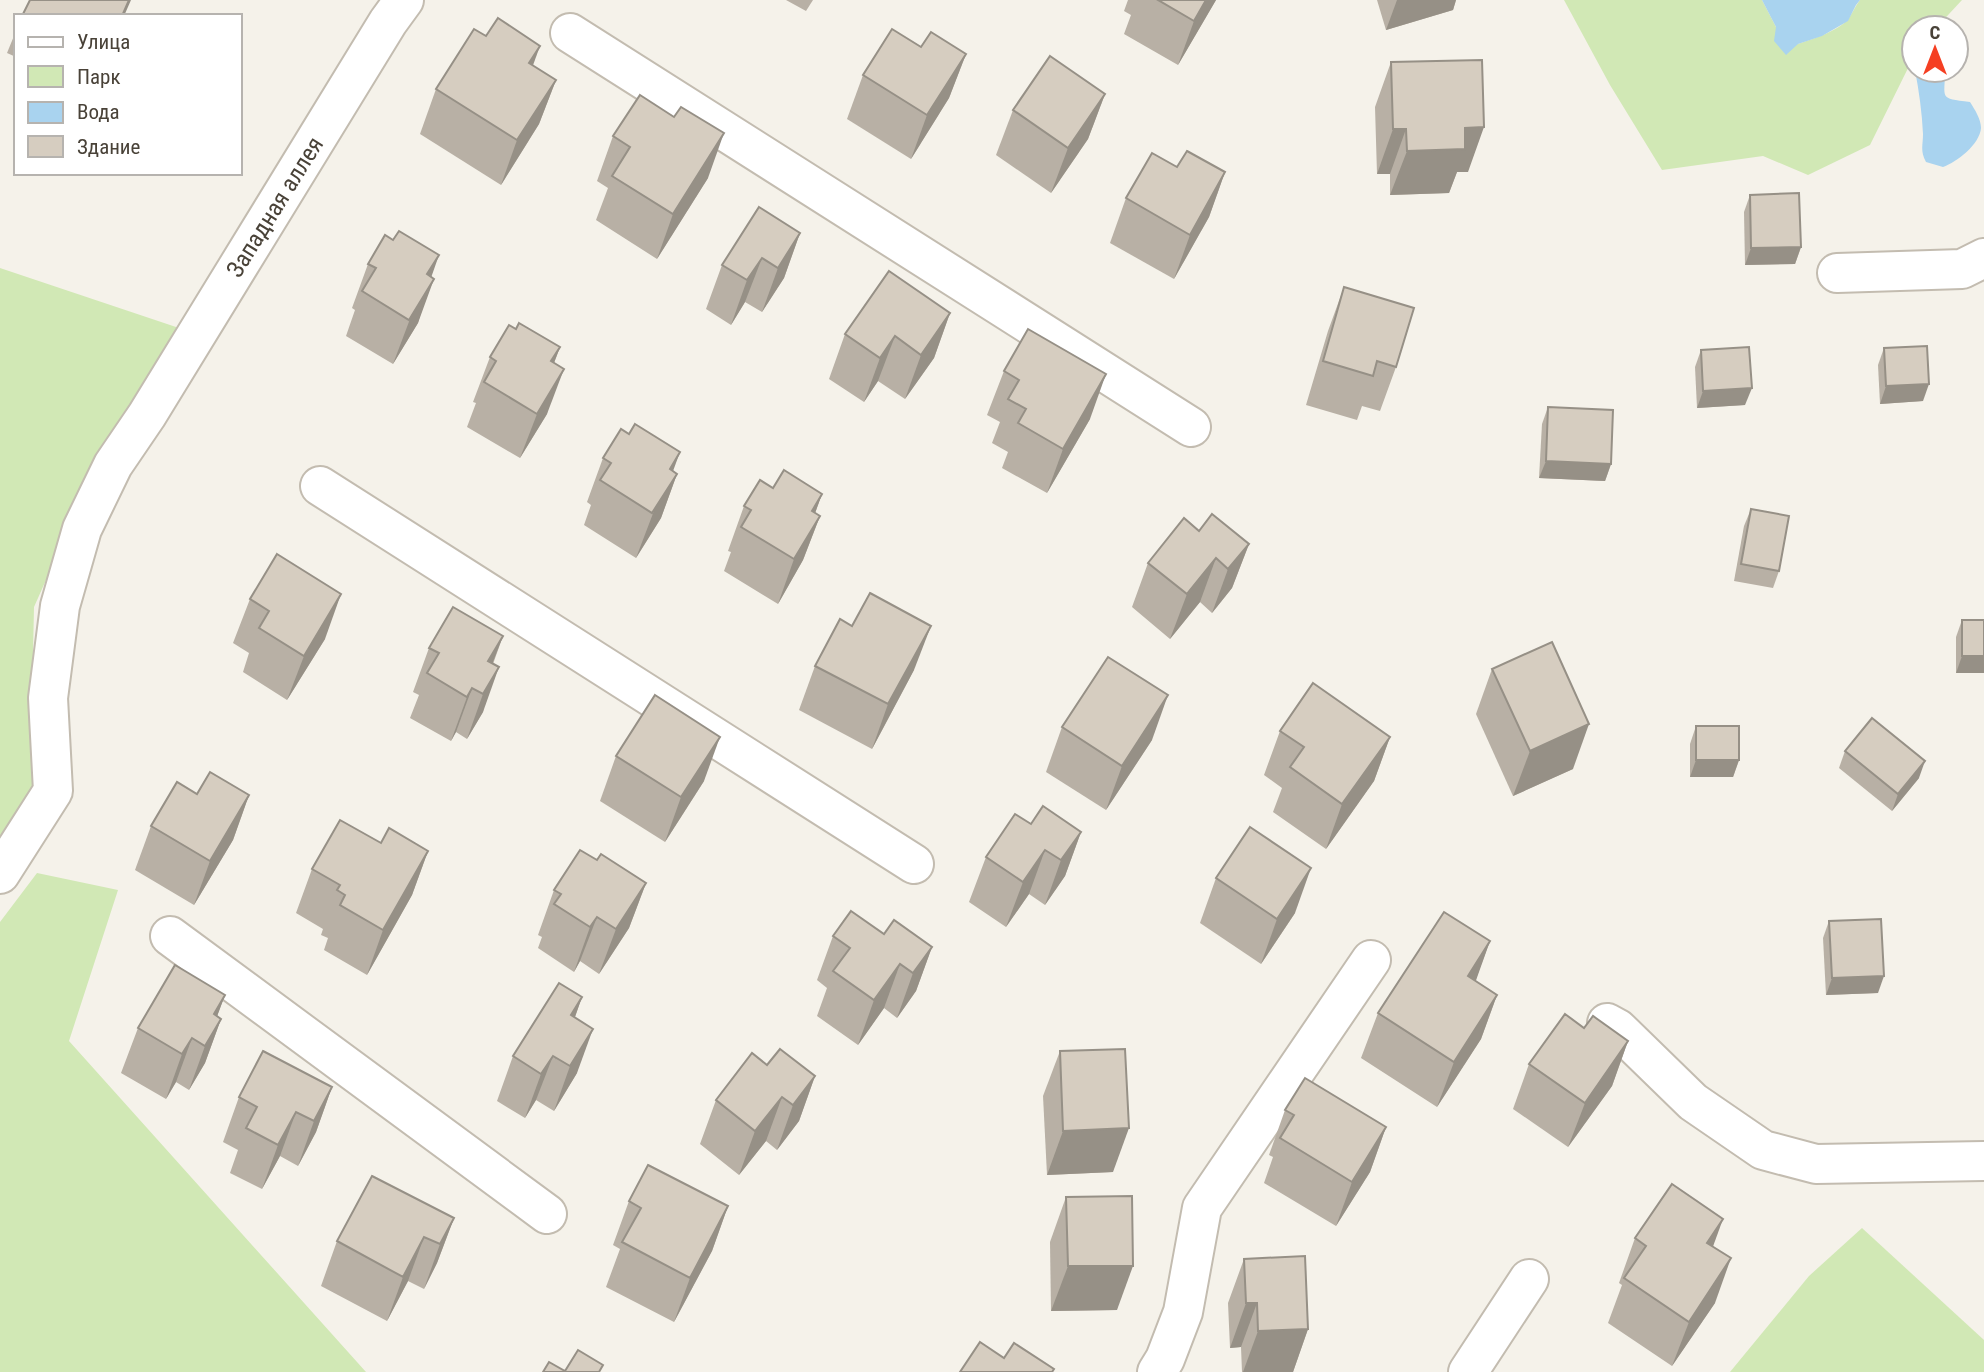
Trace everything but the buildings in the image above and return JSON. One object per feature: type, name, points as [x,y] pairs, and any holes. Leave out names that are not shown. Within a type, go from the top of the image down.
[{"type":"street","name":"Западная аллея","points":[[0,874],[52,791],[48,698],[60,606],[82,528],[113,465],[147,415],[404,0]]},
{"type":"street","points":[[570,33],[1191,427]]},
{"type":"street","points":[[1838,273],[1962,269],[1984,258]]},
{"type":"street","points":[[320,486],[914,864]]},
{"type":"street","points":[[170,936],[547,1214]]},
{"type":"street","points":[[1157,1372],[1165,1359],[1183,1312],[1202,1208],[1371,960]]},
{"type":"street","points":[[1607,1023],[1618,1029],[1693,1102],[1763,1150],[1816,1164],[1984,1161]]},
{"type":"street","points":[[1468,1372],[1529,1279]]},
{"type":"green space","points":[[1564,0],[1762,0],[1776,27],[1798,44],[1825,34],[1844,23],[1860,0],[1962,0],[1949,14],[1900,14],[1900,84],[1870,145],[1808,175],[1763,156],[1662,170],[1610,85]]},
{"type":"green space","points":[[0,268],[179,328],[70,526],[34,607],[32,700],[40,792],[0,855]]},
{"type":"green space","points":[[37,873],[118,890],[69,1041],[366,1372],[0,1372],[0,922]]},
{"type":"green space","points":[[1862,1228],[1984,1340],[1984,1372],[1730,1372],[1809,1276]]},
{"type":"water","points":[[1762,0],[1860,0],[1848,21],[1822,36],[1798,44],[1786,55],[1774,41],[1776,27]]},
{"type":"water","points":[[1917,84],[1944,84],[1945,95],[1970,102],[1980,121],[1977,140],[1961,157],[1943,167],[1926,162],[1923,155]]}]
